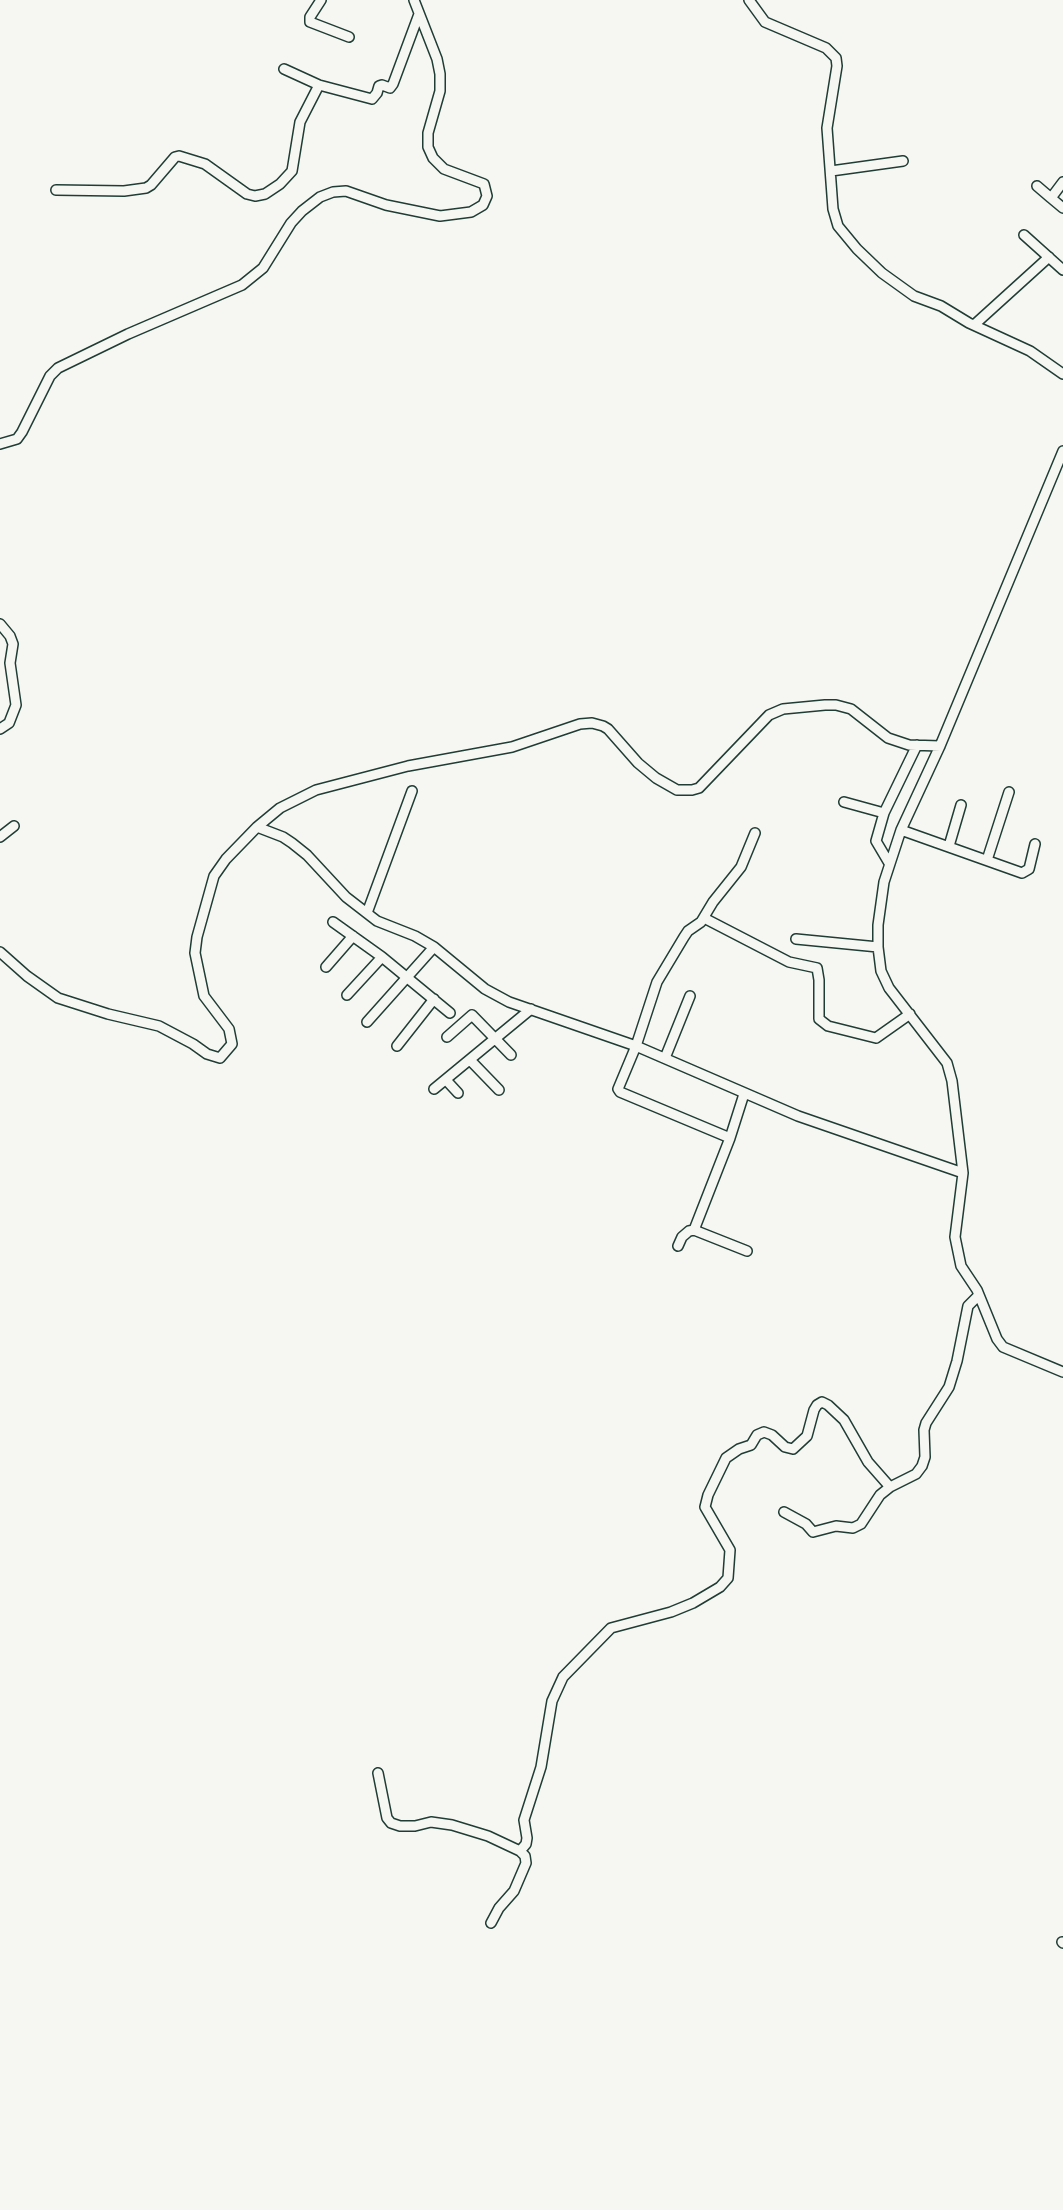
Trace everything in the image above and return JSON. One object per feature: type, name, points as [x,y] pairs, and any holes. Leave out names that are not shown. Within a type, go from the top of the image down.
[{"type":"street","points":[[321,0],[310,17],[310,22],[349,37]]},
{"type":"street","points":[[0,444],[17,439],[50,376],[58,368],[145,326],[242,285],[263,268],[291,223],[302,211],[320,197],[333,192],[346,191],[386,206],[440,216],[471,212],[483,205],[487,196],[484,184],[444,169],[433,158],[428,147],[428,133],[441,82],[437,59],[414,0]]},
{"type":"street","points":[[749,0],[765,22],[826,48],[836,58],[837,66],[827,128],[835,216],[838,226],[857,249],[882,273],[914,296],[941,306],[974,325],[1030,351],[1063,374]]},
{"type":"street","points":[[284,69],[319,85],[372,99],[377,94],[379,86],[382,85],[390,88],[419,14]]},
{"type":"street","points":[[56,190],[124,191],[146,188],[151,185],[175,157],[179,156],[206,164],[247,194],[255,196],[265,194],[280,184],[292,171],[300,122],[319,85]]},
{"type":"street","points":[[831,171],[903,161]]},
{"type":"street","points":[[1051,198],[1063,182]]},
{"type":"street","points":[[1038,186],[1063,208]]},
{"type":"street","points":[[1024,235],[1063,270]]},
{"type":"street","points":[[974,325],[1049,257]]},
{"type":"street","points":[[1063,451],[940,746],[901,830],[884,882],[880,908],[878,947],[881,972],[889,988],[947,1063],[952,1081],[963,1173],[955,1237],[961,1266],[977,1290],[997,1339],[1003,1347],[1063,1372]]},
{"type":"street","points":[[0,624],[10,636],[13,644],[10,663],[16,705],[9,723],[0,729]]},
{"type":"street","points":[[0,952],[27,976],[58,998],[108,1014],[159,1026],[193,1044],[207,1054],[220,1058],[232,1044],[229,1029],[204,996],[195,953],[197,937],[214,876],[226,858],[257,827],[280,808],[316,790],[408,766],[512,747],[580,724],[603,726],[644,768],[671,787],[684,791],[699,788],[769,715],[783,709],[825,705],[836,705],[851,709],[888,738],[917,745],[940,746]]},
{"type":"street","points":[[890,863],[876,841],[884,813],[917,745]]},
{"type":"street","points":[[367,913],[412,791]]},
{"type":"street","points":[[987,860],[1009,792]]},
{"type":"street","points":[[844,802],[884,813]]},
{"type":"street","points":[[948,846],[961,805]]},
{"type":"street","points":[[0,837],[14,826]]},
{"type":"street","points":[[257,827],[283,836],[292,843],[346,897],[377,921],[415,936],[434,947],[485,989],[509,1002],[636,1046],[798,1116],[963,1173]]},
{"type":"street","points":[[901,830],[1025,873],[1029,869],[1035,844]]},
{"type":"street","points":[[730,1138],[620,1092],[618,1089],[636,1046],[657,982],[688,931],[701,922],[713,902],[741,867],[755,834]]},
{"type":"street","points":[[704,918],[789,962],[817,968],[819,980],[819,1019],[828,1026],[876,1038],[910,1014]]},
{"type":"street","points":[[333,922],[382,957],[450,1013]]},
{"type":"street","points":[[326,967],[353,936]]},
{"type":"street","points":[[796,939],[878,947]]},
{"type":"street","points":[[367,1022],[434,947]]},
{"type":"street","points":[[347,994],[382,957]]},
{"type":"street","points":[[665,1058],[690,996]]},
{"type":"street","points":[[398,1046],[434,999]]},
{"type":"street","points":[[434,1089],[531,1009]]},
{"type":"street","points":[[447,1037],[472,1014],[510,1055]]},
{"type":"street","points":[[470,1060],[499,1090]]},
{"type":"street","points":[[446,1080],[458,1093]]},
{"type":"street","points":[[694,1230],[730,1138],[744,1094]]},
{"type":"street","points":[[678,1246],[682,1237],[689,1230],[694,1230],[747,1251]]},
{"type":"street","points":[[784,1512],[806,1524],[813,1532],[836,1526],[852,1528],[861,1524],[880,1495],[890,1487],[910,1478],[922,1466],[925,1457],[924,1430],[948,1387],[957,1362],[968,1306],[978,1296]]},
{"type":"street","points":[[520,1851],[526,1844],[524,1820],[541,1766],[552,1701],[563,1677],[610,1628],[671,1612],[693,1603],[720,1587],[728,1578],[730,1550],[705,1507],[708,1495],[726,1458],[740,1449],[751,1445],[757,1435],[764,1432],[772,1435],[785,1447],[793,1449],[807,1436],[814,1410],[817,1404],[822,1402],[828,1404],[844,1420],[868,1462],[890,1487]]},
{"type":"street","points":[[378,1773],[387,1818],[391,1823],[400,1826],[415,1826],[431,1822],[452,1825],[488,1836],[520,1851],[525,1856],[526,1863],[514,1891],[499,1908],[491,1923]]}]
